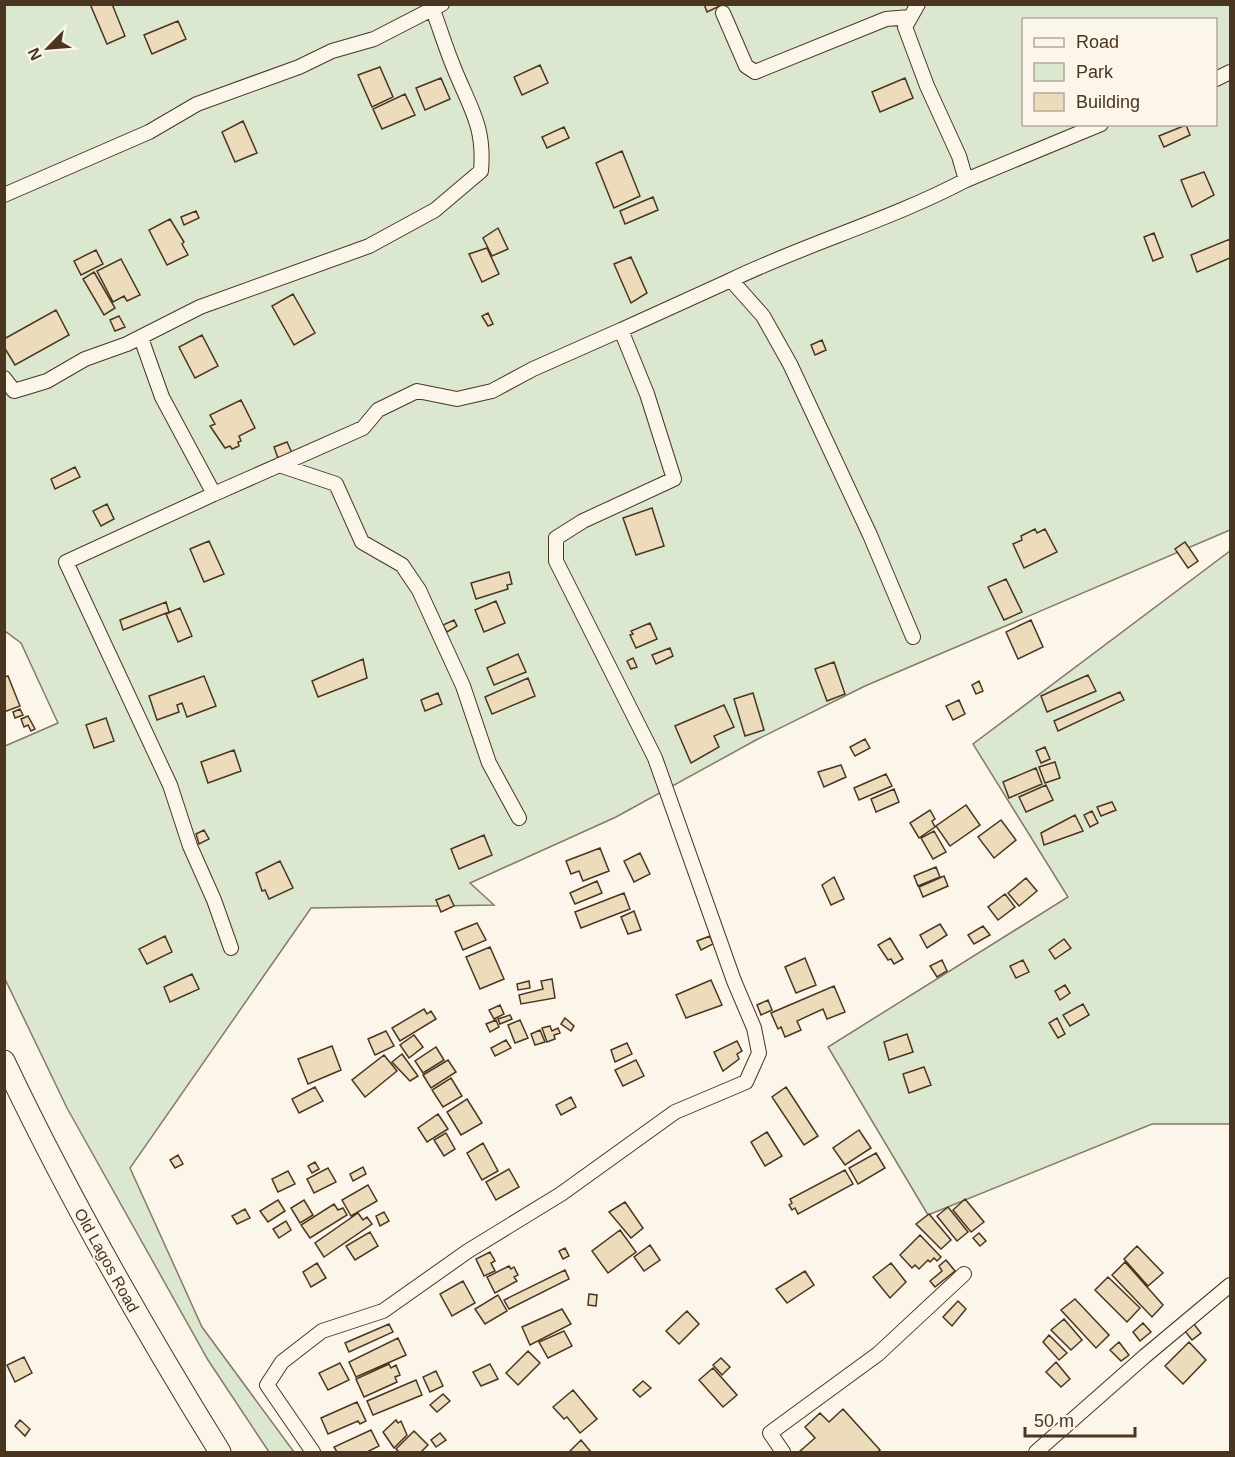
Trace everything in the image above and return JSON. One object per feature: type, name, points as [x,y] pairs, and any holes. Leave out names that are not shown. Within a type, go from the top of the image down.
[{"type":"main road","name":"Old Lagos Road","points":[[4,1061],[38,1131],[115,1274],[220,1452]]},
{"type":"street","points":[[918,4],[905,27],[927,86],[959,156],[966,180]]},
{"type":"street","points":[[4,195],[149,132],[197,104],[299,67],[332,51],[374,39],[437,7],[452,65],[477,117],[483,146],[481,171],[435,210],[369,246],[200,307],[141,338],[85,359],[46,381],[15,392],[4,378]]},
{"type":"street","points":[[723,13],[746,66],[755,72],[886,19],[910,17]]},
{"type":"street","points":[[231,948],[214,900],[190,846],[170,785],[66,562],[363,428],[378,410],[417,391],[457,399],[492,392],[533,369],[782,256],[903,211],[966,180],[1096,126]]},
{"type":"street","points":[[731,280],[763,316],[790,364],[870,535],[913,637]]},
{"type":"street","points":[[313,1452],[267,1385],[282,1362],[322,1331],[383,1311],[468,1251],[561,1194],[675,1112],[746,1082],[759,1053],[754,1028],[734,981],[654,758],[556,561],[556,538],[583,521],[674,479],[647,394],[621,330]]},
{"type":"street","points":[[141,338],[162,397],[214,494]]},
{"type":"street","points":[[279,465],[336,484],[362,542],[402,565],[419,590],[463,686],[489,763],[503,794],[519,818]]},
{"type":"street","points":[[783,1452],[770,1433],[878,1354],[964,1274]]},
{"type":"street","points":[[1036,1452],[1230,1285]]},
{"type":"green space","points":[[5,5],[1230,5],[1230,530],[865,686],[756,740],[616,817],[470,883],[494,905],[311,908],[130,1168],[202,1327],[294,1452],[269,1452],[208,1360],[67,1108],[5,979],[5,746],[58,723],[21,643],[5,631]]},
{"type":"green space","points":[[1230,551],[1230,1124],[1152,1124],[928,1215],[828,1047],[1068,897],[973,744]]},
{"type":"building","points":[[90,4],[112,4],[125,36],[107,44]]},
{"type":"building","points":[[704,4],[722,4],[722,5],[707,12]]},
{"type":"building","points":[[178,21],[186,39],[152,54],[144,35]]},
{"type":"building","points":[[540,65],[548,83],[522,95],[514,77]]},
{"type":"building","points":[[380,67],[393,97],[372,107],[358,75]]},
{"type":"building","points":[[441,78],[450,99],[425,110],[416,88]]},
{"type":"building","points":[[905,78],[913,98],[880,112],[872,92]]},
{"type":"building","points":[[405,94],[415,115],[382,129],[373,109]]},
{"type":"building","points":[[243,121],[257,153],[235,162],[222,132]]},
{"type":"building","points":[[1184,126],[1186,126],[1190,135],[1164,147],[1159,136]]},
{"type":"building","points":[[564,127],[569,138],[547,148],[542,137]]},
{"type":"building","points":[[622,151],[640,196],[614,208],[596,163]]},
{"type":"building","points":[[1204,172],[1214,195],[1192,207],[1181,180]]},
{"type":"building","points":[[653,197],[658,210],[625,224],[620,211]]},
{"type":"building","points":[[196,211],[199,218],[184,225],[181,217]]},
{"type":"building","points":[[170,219],[184,242],[182,244],[188,255],[167,265],[149,230]]},
{"type":"building","points":[[498,228],[508,249],[492,256],[483,238]]},
{"type":"building","points":[[1154,233],[1163,257],[1153,261],[1144,237]]},
{"type":"building","points":[[1230,239],[1230,258],[1197,272],[1191,255]]},
{"type":"building","points":[[487,248],[499,274],[482,282],[469,254]]},
{"type":"building","points":[[96,250],[103,264],[81,275],[74,261]]},
{"type":"building","points":[[631,257],[647,293],[631,303],[614,264]]},
{"type":"building","points":[[121,259],[140,295],[127,301],[124,296],[113,302],[97,271]]},
{"type":"building","points":[[94,272],[115,308],[104,315],[83,279]]},
{"type":"building","points":[[293,294],[315,333],[294,345],[272,306]]},
{"type":"building","points":[[56,310],[69,335],[15,365],[4,347],[4,339]]},
{"type":"building","points":[[488,313],[493,324],[488,326],[482,316]]},
{"type":"building","points":[[119,316],[125,327],[115,331],[110,320]]},
{"type":"building","points":[[202,335],[218,366],[195,378],[179,347]]},
{"type":"building","points":[[822,340],[826,350],[815,355],[811,345]]},
{"type":"building","points":[[241,400],[255,428],[239,436],[241,441],[238,442],[239,446],[232,449],[230,446],[225,448],[210,426],[215,424],[210,415]]},
{"type":"building","points":[[287,442],[292,453],[278,458],[274,447]]},
{"type":"building","points":[[75,467],[80,477],[55,489],[51,479]]},
{"type":"building","points":[[107,504],[114,519],[101,526],[93,511]]},
{"type":"building","points":[[652,508],[664,546],[636,555],[623,518]]},
{"type":"building","points":[[1035,529],[1037,533],[1045,529],[1057,552],[1024,568],[1013,544],[1022,540],[1021,536]]},
{"type":"building","points":[[209,541],[224,574],[204,582],[190,549]]},
{"type":"building","points":[[1185,542],[1198,561],[1188,568],[1175,549]]},
{"type":"building","points":[[509,572],[512,584],[507,585],[508,589],[476,599],[471,583]]},
{"type":"building","points":[[1006,579],[1022,612],[1004,620],[988,587]]},
{"type":"building","points":[[496,601],[505,623],[484,632],[475,610]]},
{"type":"building","points":[[166,602],[169,612],[123,630],[120,620]]},
{"type":"building","points":[[180,608],[192,636],[178,642],[166,614]]},
{"type":"building","points":[[454,620],[457,626],[447,632],[443,625]]},
{"type":"building","points":[[1031,620],[1043,647],[1018,659],[1006,632]]},
{"type":"building","points":[[650,623],[657,639],[636,648],[630,635],[633,634],[631,631]]},
{"type":"building","points":[[670,648],[673,656],[656,664],[652,655]]},
{"type":"building","points":[[518,654],[526,672],[494,685],[487,668]]},
{"type":"building","points":[[633,658],[637,667],[631,669],[627,661]]},
{"type":"building","points":[[363,659],[367,678],[318,697],[312,681]]},
{"type":"building","points":[[834,662],[845,694],[827,701],[815,669]]},
{"type":"building","points":[[1088,675],[1096,691],[1047,712],[1041,696]]},
{"type":"building","points":[[8,676],[20,706],[4,712],[4,677]]},
{"type":"building","points":[[204,676],[216,706],[187,717],[182,703],[177,705],[179,712],[157,720],[149,696]]},
{"type":"building","points":[[528,678],[535,696],[492,714],[485,697]]},
{"type":"building","points":[[979,681],[983,691],[976,694],[972,685]]},
{"type":"building","points":[[1120,692],[1124,700],[1058,731],[1054,721]]},
{"type":"building","points":[[438,693],[442,704],[425,711],[421,700]]},
{"type":"building","points":[[753,693],[764,730],[745,736],[734,699]]},
{"type":"building","points":[[959,700],[965,714],[953,720],[946,706]]},
{"type":"building","points":[[724,705],[734,727],[714,736],[719,747],[691,763],[675,726]]},
{"type":"building","points":[[20,709],[23,715],[15,718],[13,712]]},
{"type":"building","points":[[28,716],[35,729],[31,731],[28,725],[24,727],[21,719]]},
{"type":"building","points":[[106,718],[114,741],[94,748],[86,725]]},
{"type":"building","points":[[865,739],[870,748],[855,756],[850,747]]},
{"type":"building","points":[[1045,747],[1050,759],[1041,763],[1036,751]]},
{"type":"building","points":[[234,750],[241,771],[208,783],[201,762]]},
{"type":"building","points":[[1055,762],[1060,778],[1045,783],[1039,767]]},
{"type":"building","points":[[841,765],[846,777],[824,787],[818,772]]},
{"type":"building","points":[[1036,768],[1042,784],[1009,798],[1003,782]]},
{"type":"building","points":[[886,774],[892,786],[859,800],[854,788]]},
{"type":"building","points":[[1046,785],[1053,800],[1026,812],[1019,797]]},
{"type":"building","points":[[894,789],[899,802],[876,812],[871,799]]},
{"type":"building","points":[[1112,802],[1116,810],[1101,816],[1097,807]]},
{"type":"building","points":[[966,805],[980,825],[950,846],[936,826]]},
{"type":"building","points":[[930,810],[935,819],[932,821],[935,827],[919,838],[910,823]]},
{"type":"building","points":[[1092,811],[1098,823],[1090,827],[1084,815]]},
{"type":"building","points":[[1075,815],[1083,831],[1044,845],[1041,833]]},
{"type":"building","points":[[1001,820],[1016,840],[994,858],[978,837]]},
{"type":"building","points":[[204,830],[209,839],[199,844],[196,834]]},
{"type":"building","points":[[934,831],[946,852],[933,859],[921,838]]},
{"type":"building","points":[[484,835],[492,855],[459,869],[451,849]]},
{"type":"building","points":[[600,848],[609,871],[583,881],[579,871],[571,874],[566,861]]},
{"type":"building","points":[[640,853],[650,874],[634,882],[624,861]]},
{"type":"building","points":[[280,861],[293,888],[269,899],[265,890],[262,891],[256,873]]},
{"type":"building","points":[[936,867],[940,877],[918,886],[914,876]]},
{"type":"building","points":[[944,876],[948,886],[923,897],[919,887]]},
{"type":"building","points":[[834,877],[844,899],[831,905],[822,885]]},
{"type":"building","points":[[1026,878],[1037,891],[1019,906],[1008,893]]},
{"type":"building","points":[[597,881],[602,893],[575,904],[570,893]]},
{"type":"building","points":[[624,893],[630,909],[581,928],[575,912]]},
{"type":"building","points":[[1005,894],[1015,907],[998,920],[988,907]]},
{"type":"building","points":[[449,895],[454,906],[441,912],[436,900]]},
{"type":"building","points":[[634,911],[641,930],[628,934],[621,917]]},
{"type":"building","points":[[477,923],[486,940],[463,950],[455,932]]},
{"type":"building","points":[[940,924],[947,935],[927,948],[920,935]]},
{"type":"building","points":[[983,926],[990,935],[974,944],[968,935]]},
{"type":"building","points":[[165,936],[172,952],[147,964],[139,949]]},
{"type":"building","points":[[710,936],[713,944],[701,950],[697,941]]},
{"type":"building","points":[[890,938],[903,959],[894,964],[891,959],[888,960],[878,945]]},
{"type":"building","points":[[1064,939],[1071,948],[1055,959],[1049,950]]},
{"type":"building","points":[[490,947],[504,979],[480,989],[466,957]]},
{"type":"building","points":[[805,958],[816,985],[796,993],[785,967]]},
{"type":"building","points":[[942,960],[947,971],[937,977],[930,966]]},
{"type":"building","points":[[1023,960],[1029,972],[1016,978],[1010,966]]},
{"type":"building","points":[[192,974],[199,989],[170,1002],[164,987]]},
{"type":"building","points":[[552,979],[555,998],[521,1004],[519,995],[543,989],[541,981]]},
{"type":"building","points":[[711,980],[722,1005],[686,1018],[676,995]]},
{"type":"building","points":[[529,981],[530,988],[518,990],[517,984]]},
{"type":"building","points":[[1065,985],[1070,993],[1060,1000],[1055,991]]},
{"type":"building","points":[[834,986],[845,1012],[827,1019],[823,1009],[797,1021],[801,1030],[785,1037],[781,1027],[778,1029],[771,1013]]},
{"type":"building","points":[[768,1000],[772,1010],[761,1015],[757,1005]]},
{"type":"building","points":[[1083,1004],[1089,1015],[1070,1026],[1063,1015]]},
{"type":"building","points":[[500,1005],[504,1014],[494,1019],[489,1010]]},
{"type":"building","points":[[424,1009],[427,1014],[431,1011],[436,1019],[400,1041],[392,1028]]},
{"type":"building","points":[[510,1015],[512,1019],[500,1024],[498,1019]]},
{"type":"building","points":[[565,1018],[574,1026],[571,1031],[561,1024]]},
{"type":"building","points":[[1057,1018],[1065,1034],[1058,1038],[1049,1023]]},
{"type":"building","points":[[496,1020],[499,1027],[490,1032],[486,1024]]},
{"type":"building","points":[[520,1020],[528,1038],[515,1043],[508,1025]]},
{"type":"building","points":[[550,1026],[552,1031],[558,1028],[560,1033],[554,1035],[555,1039],[547,1042],[542,1028]]},
{"type":"building","points":[[540,1030],[545,1042],[535,1045],[531,1034]]},
{"type":"building","points":[[386,1031],[394,1046],[375,1055],[368,1039]]},
{"type":"building","points":[[907,1034],[913,1052],[889,1060],[884,1042]]},
{"type":"building","points":[[414,1035],[423,1047],[409,1058],[400,1045]]},
{"type":"building","points":[[506,1040],[511,1048],[495,1056],[491,1048]]},
{"type":"building","points":[[737,1041],[742,1051],[737,1054],[739,1059],[723,1071],[714,1052]]},
{"type":"building","points":[[627,1043],[632,1054],[615,1062],[611,1050]]},
{"type":"building","points":[[332,1046],[341,1070],[308,1084],[298,1059]]},
{"type":"building","points":[[436,1047],[444,1060],[423,1073],[415,1061]]},
{"type":"building","points":[[402,1054],[418,1076],[410,1081],[392,1062]]},
{"type":"building","points":[[384,1055],[397,1071],[365,1097],[352,1080]]},
{"type":"building","points":[[448,1060],[456,1072],[431,1088],[423,1075]]},
{"type":"building","points":[[636,1060],[644,1076],[623,1086],[615,1070]]},
{"type":"building","points":[[924,1067],[931,1085],[909,1093],[903,1074]]},
{"type":"building","points":[[451,1078],[462,1096],[443,1107],[432,1090]]},
{"type":"building","points":[[315,1087],[323,1101],[299,1113],[292,1099]]},
{"type":"building","points":[[786,1087],[818,1136],[804,1145],[772,1097]]},
{"type":"building","points":[[571,1097],[576,1107],[561,1115],[556,1105]]},
{"type":"building","points":[[467,1099],[482,1123],[461,1135],[447,1112]]},
{"type":"building","points":[[438,1114],[448,1129],[427,1142],[418,1128]]},
{"type":"building","points":[[859,1130],[871,1148],[845,1165],[833,1148]]},
{"type":"building","points":[[767,1132],[782,1156],[765,1166],[751,1142]]},
{"type":"building","points":[[446,1133],[455,1149],[444,1156],[434,1140]]},
{"type":"building","points":[[483,1143],[498,1171],[482,1180],[467,1153]]},
{"type":"building","points":[[876,1153],[885,1168],[858,1184],[849,1168]]},
{"type":"building","points":[[178,1155],[183,1164],[175,1168],[170,1160]]},
{"type":"building","points":[[315,1162],[319,1169],[312,1173],[308,1166]]},
{"type":"building","points":[[363,1167],[366,1174],[353,1181],[350,1174]]},
{"type":"building","points":[[328,1168],[336,1182],[314,1193],[307,1179]]},
{"type":"building","points":[[509,1169],[519,1187],[496,1200],[486,1182]]},
{"type":"building","points":[[845,1170],[853,1184],[798,1214],[795,1208],[792,1210],[789,1205],[792,1203],[790,1199]]},
{"type":"building","points":[[288,1171],[295,1184],[278,1192],[272,1179]]},
{"type":"building","points":[[368,1185],[377,1201],[351,1216],[342,1200]]},
{"type":"building","points":[[965,1199],[984,1222],[971,1232],[953,1210]]},
{"type":"building","points":[[278,1200],[285,1211],[268,1222],[260,1211]]},
{"type":"building","points":[[304,1200],[313,1215],[300,1223],[291,1208]]},
{"type":"building","points":[[625,1202],[643,1228],[631,1238],[609,1212]]},
{"type":"building","points":[[334,1204],[338,1210],[343,1208],[347,1215],[310,1238],[301,1225]]},
{"type":"building","points":[[948,1207],[968,1232],[957,1241],[937,1216]]},
{"type":"building","points":[[245,1209],[250,1218],[237,1224],[232,1216]]},
{"type":"building","points":[[384,1212],[389,1221],[380,1226],[376,1216]]},
{"type":"building","points":[[358,1213],[363,1220],[367,1217],[372,1224],[324,1257],[315,1243]]},
{"type":"building","points":[[929,1214],[951,1240],[941,1249],[916,1224]]},
{"type":"building","points":[[286,1221],[291,1230],[279,1238],[273,1229]]},
{"type":"building","points":[[620,1230],[636,1252],[608,1273],[592,1251]]},
{"type":"building","points":[[370,1232],[378,1246],[355,1260],[346,1246]]},
{"type":"building","points":[[979,1233],[986,1241],[980,1246],[973,1238]]},
{"type":"building","points":[[920,1235],[941,1257],[937,1261],[934,1258],[930,1262],[928,1260],[919,1269],[915,1265],[912,1268],[900,1255]]},
{"type":"building","points":[[650,1245],[660,1260],[644,1271],[634,1257]]},
{"type":"building","points":[[1137,1246],[1163,1273],[1148,1286],[1124,1259]]},
{"type":"building","points":[[565,1248],[569,1256],[563,1259],[559,1251]]},
{"type":"building","points":[[490,1252],[495,1261],[491,1263],[495,1271],[484,1276],[476,1259]]},
{"type":"building","points":[[946,1260],[955,1271],[935,1287],[930,1281],[942,1271],[939,1266]]},
{"type":"building","points":[[1125,1262],[1163,1305],[1152,1317],[1112,1275]]},
{"type":"building","points":[[317,1263],[326,1278],[311,1287],[303,1272]]},
{"type":"building","points":[[891,1263],[906,1282],[890,1298],[873,1277]]},
{"type":"building","points":[[509,1266],[511,1269],[514,1267],[518,1275],[514,1277],[517,1281],[495,1293],[487,1277]]},
{"type":"building","points":[[565,1270],[569,1279],[509,1309],[504,1300]]},
{"type":"building","points":[[805,1271],[814,1285],[787,1303],[776,1289]]},
{"type":"building","points":[[1108,1277],[1140,1308],[1127,1322],[1095,1290]]},
{"type":"building","points":[[463,1281],[475,1303],[452,1316],[440,1294]]},
{"type":"building","points":[[589,1294],[597,1295],[596,1306],[588,1305]]},
{"type":"building","points":[[498,1295],[507,1311],[485,1324],[475,1309]]},
{"type":"building","points":[[1075,1299],[1109,1335],[1096,1348],[1061,1310]]},
{"type":"building","points":[[958,1301],[966,1309],[952,1326],[943,1317]]},
{"type":"building","points":[[562,1309],[571,1324],[530,1345],[522,1327]]},
{"type":"building","points":[[687,1311],[699,1324],[679,1344],[666,1331]]},
{"type":"building","points":[[1064,1319],[1082,1340],[1071,1350],[1051,1330]]},
{"type":"building","points":[[1143,1323],[1151,1332],[1140,1341],[1133,1332]]},
{"type":"building","points":[[1193,1323],[1201,1333],[1192,1340],[1184,1330]]},
{"type":"building","points":[[389,1324],[393,1332],[349,1352],[345,1343]]},
{"type":"building","points":[[564,1331],[572,1346],[548,1358],[539,1342]]},
{"type":"building","points":[[1049,1335],[1067,1353],[1059,1360],[1043,1342]]},
{"type":"building","points":[[398,1338],[406,1355],[356,1377],[349,1362]]},
{"type":"building","points":[[1119,1342],[1129,1355],[1121,1361],[1110,1350]]},
{"type":"building","points":[[1189,1342],[1206,1360],[1183,1384],[1165,1366]]},
{"type":"building","points":[[528,1351],[540,1363],[518,1385],[506,1373]]},
{"type":"building","points":[[24,1357],[32,1373],[15,1382],[7,1365]]},
{"type":"building","points":[[721,1358],[730,1367],[722,1375],[713,1365]]},
{"type":"building","points":[[1056,1362],[1070,1379],[1061,1387],[1046,1372]]},
{"type":"building","points":[[340,1363],[349,1380],[328,1390],[319,1373]]},
{"type":"building","points":[[389,1364],[391,1368],[396,1365],[400,1375],[395,1377],[397,1382],[364,1397],[356,1379]]},
{"type":"building","points":[[490,1364],[498,1379],[481,1386],[473,1372]]},
{"type":"building","points":[[713,1368],[737,1395],[723,1407],[699,1380]]},
{"type":"building","points":[[436,1371],[443,1386],[430,1392],[423,1377]]},
{"type":"building","points":[[416,1380],[422,1395],[373,1415],[367,1401]]},
{"type":"building","points":[[643,1381],[651,1388],[640,1397],[633,1390]]},
{"type":"building","points":[[573,1390],[597,1419],[580,1433],[567,1417],[564,1419],[553,1407]]},
{"type":"building","points":[[443,1394],[450,1401],[437,1412],[430,1405]]},
{"type":"building","points":[[357,1402],[366,1421],[360,1424],[358,1421],[328,1434],[321,1418]]},
{"type":"building","points":[[843,1409],[880,1450],[878,1452],[799,1452],[815,1438],[805,1427],[820,1413],[829,1422]]},
{"type":"building","points":[[20,1420],[30,1429],[25,1436],[15,1426]]},
{"type":"building","points":[[396,1420],[398,1423],[401,1421],[407,1435],[394,1448],[383,1432]]},
{"type":"building","points":[[371,1430],[379,1446],[367,1452],[337,1452],[334,1447]]},
{"type":"building","points":[[414,1431],[428,1445],[421,1452],[399,1452],[396,1449]]},
{"type":"building","points":[[440,1433],[446,1440],[436,1447],[431,1440]]},
{"type":"building","points":[[581,1440],[591,1452],[569,1452]]}]
